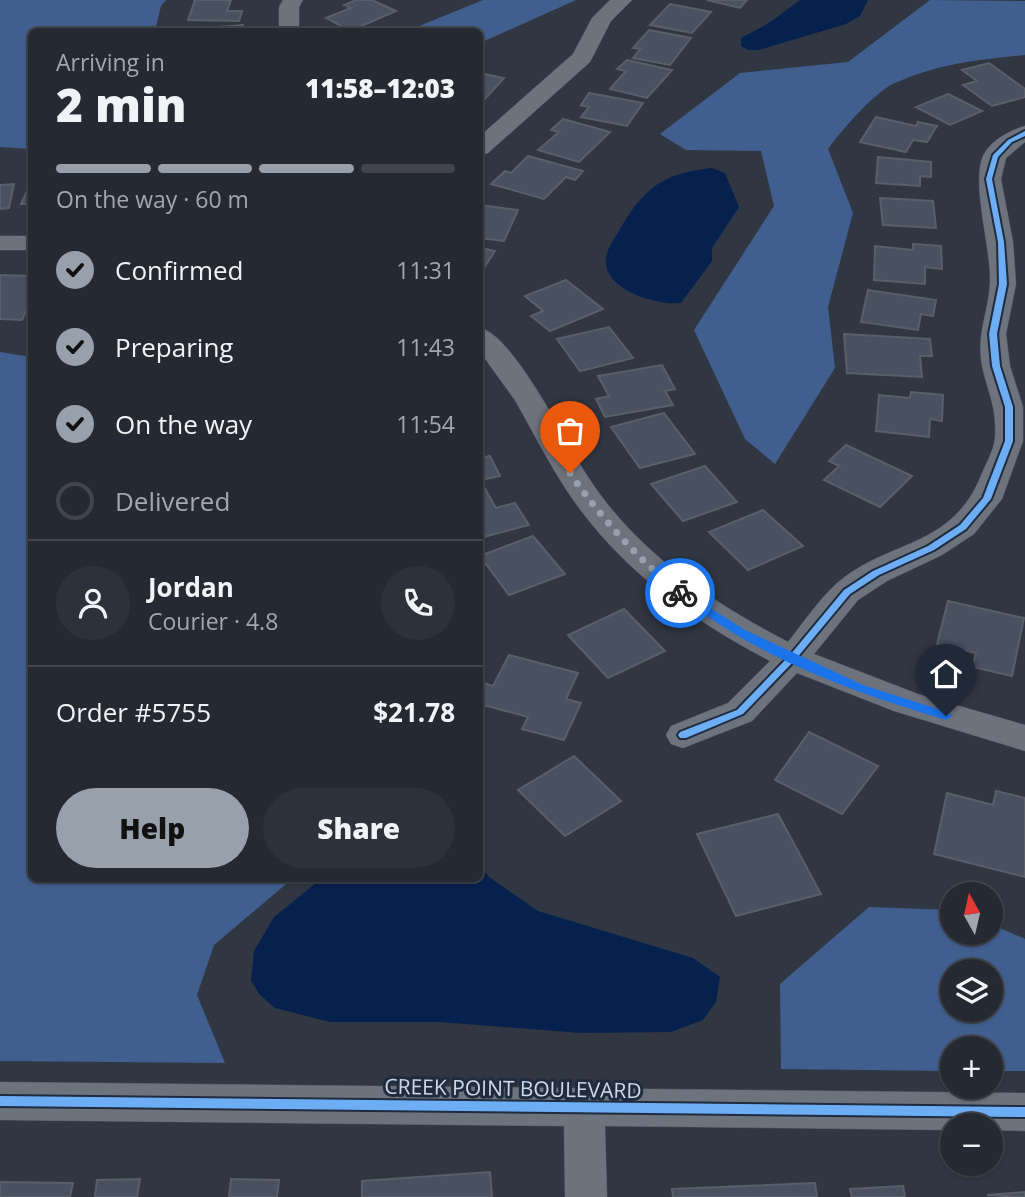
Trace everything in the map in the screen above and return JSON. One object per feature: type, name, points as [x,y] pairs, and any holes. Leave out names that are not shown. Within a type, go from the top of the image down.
[{"type":"street","points":[[289,28],[289,7],[293,0]]},
{"type":"street","points":[[485,138],[582,57],[602,18],[622,0]]},
{"type":"street","points":[[683,735],[740,712],[793,657],[846,592],[876,572],[931,548],[963,527],[987,499],[1009,441],[1009,407],[996,366],[993,334],[1003,284],[1001,242],[989,179],[995,156],[1010,141],[1025,133]]},
{"type":"street","points":[[0,243],[28,243]]},
{"type":"street","points":[[483,340],[502,358],[515,376],[570,473],[595,509],[645,563],[693,603],[741,632],[871,692],[1025,738]]},
{"type":"street","name":"CREEK POINT BOULEVARD","points":[[0,1101],[1025,1112]]},
{"type":"street","points":[[584,1107],[586,1197]]},
{"type":"shaded area","points":[[0,0],[166,0],[161,6],[156,28],[28,28],[28,149],[0,147]]},
{"type":"shaded area","points":[[483,0],[576,0],[483,42],[483,28],[414,28]]},
{"type":"shaded area","points":[[800,0],[868,0],[860,16],[846,24],[759,50],[748,50],[741,46],[741,38],[769,23]]},
{"type":"shaded area","points":[[930,0],[1025,1],[1025,55],[941,67],[893,84],[849,123],[828,149],[853,213],[828,307],[835,368],[775,464],[745,439],[694,330],[774,206],[761,151],[686,150],[660,134],[740,73],[848,62]]},
{"type":"shaded area","points":[[712,168],[725,173],[739,207],[712,248],[712,261],[681,303],[646,299],[622,287],[607,269],[606,258],[614,239],[638,203],[657,185],[668,179],[695,170]]},
{"type":"shaded area","points":[[0,352],[28,357],[28,882],[288,882],[214,945],[197,995],[225,1063],[0,1061]]},
{"type":"shaded area","points":[[483,870],[489,877],[538,911],[693,958],[720,977],[716,1002],[703,1020],[671,1032],[581,1033],[440,1022],[330,1022],[275,1008],[260,995],[251,981],[254,951],[274,917],[317,882],[483,882]]},
{"type":"shaded area","points":[[869,907],[940,910],[940,945],[1003,945],[1003,929],[1025,939],[1025,1071],[1003,1071],[1003,1036],[940,1036],[940,1071],[781,1069],[780,984]]},
{"type":"building","points":[[195,0],[231,0],[227,11],[242,11],[239,21],[188,20]]},
{"type":"building","points":[[356,0],[372,0],[396,11],[357,28],[344,28],[326,18],[351,8],[344,5]]},
{"type":"building","points":[[707,0],[747,0],[740,8]]},
{"type":"building","points":[[670,4],[711,12],[692,33],[650,25]]},
{"type":"building","points":[[243,25],[243,28],[206,28]]},
{"type":"building","points":[[649,30],[691,38],[670,65],[633,58],[640,49],[633,48]]},
{"type":"building","points":[[627,60],[672,70],[647,98],[610,89],[626,71],[617,69]]},
{"type":"building","points":[[989,63],[1025,89],[1025,97],[992,106],[963,85],[977,81],[962,70]]},
{"type":"building","points":[[483,74],[504,78],[485,99]]},
{"type":"building","points":[[589,93],[643,103],[627,126],[581,117],[589,107],[581,105]]},
{"type":"building","points":[[948,94],[982,111],[950,125],[916,107]]},
{"type":"building","points":[[876,117],[916,126],[918,122],[937,126],[927,142],[913,140],[906,152],[860,142]]},
{"type":"building","points":[[563,119],[610,132],[579,162],[538,150],[559,132],[551,130]]},
{"type":"building","points":[[528,156],[583,171],[575,180],[566,177],[544,199],[491,184],[505,171],[511,173]]},
{"type":"building","points":[[878,157],[931,162],[931,177],[920,176],[920,186],[876,183]]},
{"type":"building","points":[[14,184],[9,208],[0,209],[0,185]]},
{"type":"building","points":[[28,189],[28,204],[21,204]]},
{"type":"building","points":[[880,198],[933,201],[936,228],[883,225]]},
{"type":"building","points":[[483,205],[518,210],[504,241],[483,238]]},
{"type":"building","points":[[913,244],[941,246],[942,269],[925,267],[925,284],[874,280],[875,246],[913,250]]},
{"type":"building","points":[[483,249],[495,251],[483,269]]},
{"type":"building","points":[[0,275],[28,276],[28,307],[22,320],[0,319]]},
{"type":"building","points":[[566,280],[603,309],[550,331],[531,316],[543,311],[525,296]]},
{"type":"building","points":[[868,290],[936,300],[933,316],[921,314],[918,330],[861,322]]},
{"type":"building","points":[[609,327],[633,358],[580,371],[557,339]]},
{"type":"building","points":[[844,334],[930,339],[932,356],[920,356],[922,377],[847,373]]},
{"type":"building","points":[[662,365],[675,389],[665,391],[673,405],[605,417],[596,399],[609,396],[598,376]]},
{"type":"building","points":[[911,392],[943,395],[942,421],[930,419],[929,437],[876,431],[879,395],[910,398]]},
{"type":"building","points":[[664,413],[695,454],[640,468],[611,427]]},
{"type":"building","points":[[846,445],[912,476],[880,507],[824,480],[839,466],[829,461]]},
{"type":"building","points":[[490,456],[500,476],[483,479],[483,457]]},
{"type":"building","points":[[705,466],[737,502],[683,521],[651,484]]},
{"type":"building","points":[[483,487],[496,508],[515,503],[529,525],[483,537]]},
{"type":"building","points":[[763,510],[803,546],[748,570],[709,532]]},
{"type":"building","points":[[533,536],[565,574],[509,595],[483,560],[483,555]]},
{"type":"building","points":[[948,601],[1024,618],[1012,676],[973,667],[976,653],[937,644]]},
{"type":"building","points":[[624,609],[665,651],[608,678],[568,635]]},
{"type":"building","points":[[509,655],[578,673],[566,699],[581,703],[564,740],[522,729],[528,717],[483,705],[483,683],[493,686]]},
{"type":"building","points":[[809,732],[878,766],[842,814],[775,780]]},
{"type":"building","points":[[574,756],[621,801],[565,836],[518,790]]},
{"type":"building","points":[[996,791],[1025,798],[1025,877],[934,854],[947,793],[993,805]]},
{"type":"building","points":[[778,814],[821,894],[736,916],[697,834]]},
{"type":"building","points":[[490,1172],[492,1197],[362,1197],[362,1181]]},
{"type":"building","points":[[140,1179],[137,1197],[95,1197],[97,1180]]},
{"type":"building","points":[[231,1179],[279,1180],[277,1197],[229,1197]]},
{"type":"building","points":[[0,1182],[73,1183],[70,1197],[0,1197]]},
{"type":"building","points":[[815,1183],[817,1197],[673,1197],[672,1189]]},
{"type":"building","points":[[903,1186],[905,1197],[852,1197],[850,1189]]},
{"type":"building","points":[[1025,1192],[1025,1197],[987,1195]]},
{"type":"cycle path","points":[[683,735],[740,712],[793,657],[847,592],[876,573],[931,548],[963,527],[987,499],[1009,441],[1009,407],[996,366],[993,334],[1003,284],[1001,242],[989,179],[995,156],[1010,141],[1025,133]]},
{"type":"cycle path","points":[[0,1101],[1025,1112]]},
{"type":"way so far","points":[[570,473],[595,509],[645,563],[680,593]]},
{"type":"route","points":[[680,593],[741,632],[859,688],[946,716]]}]
